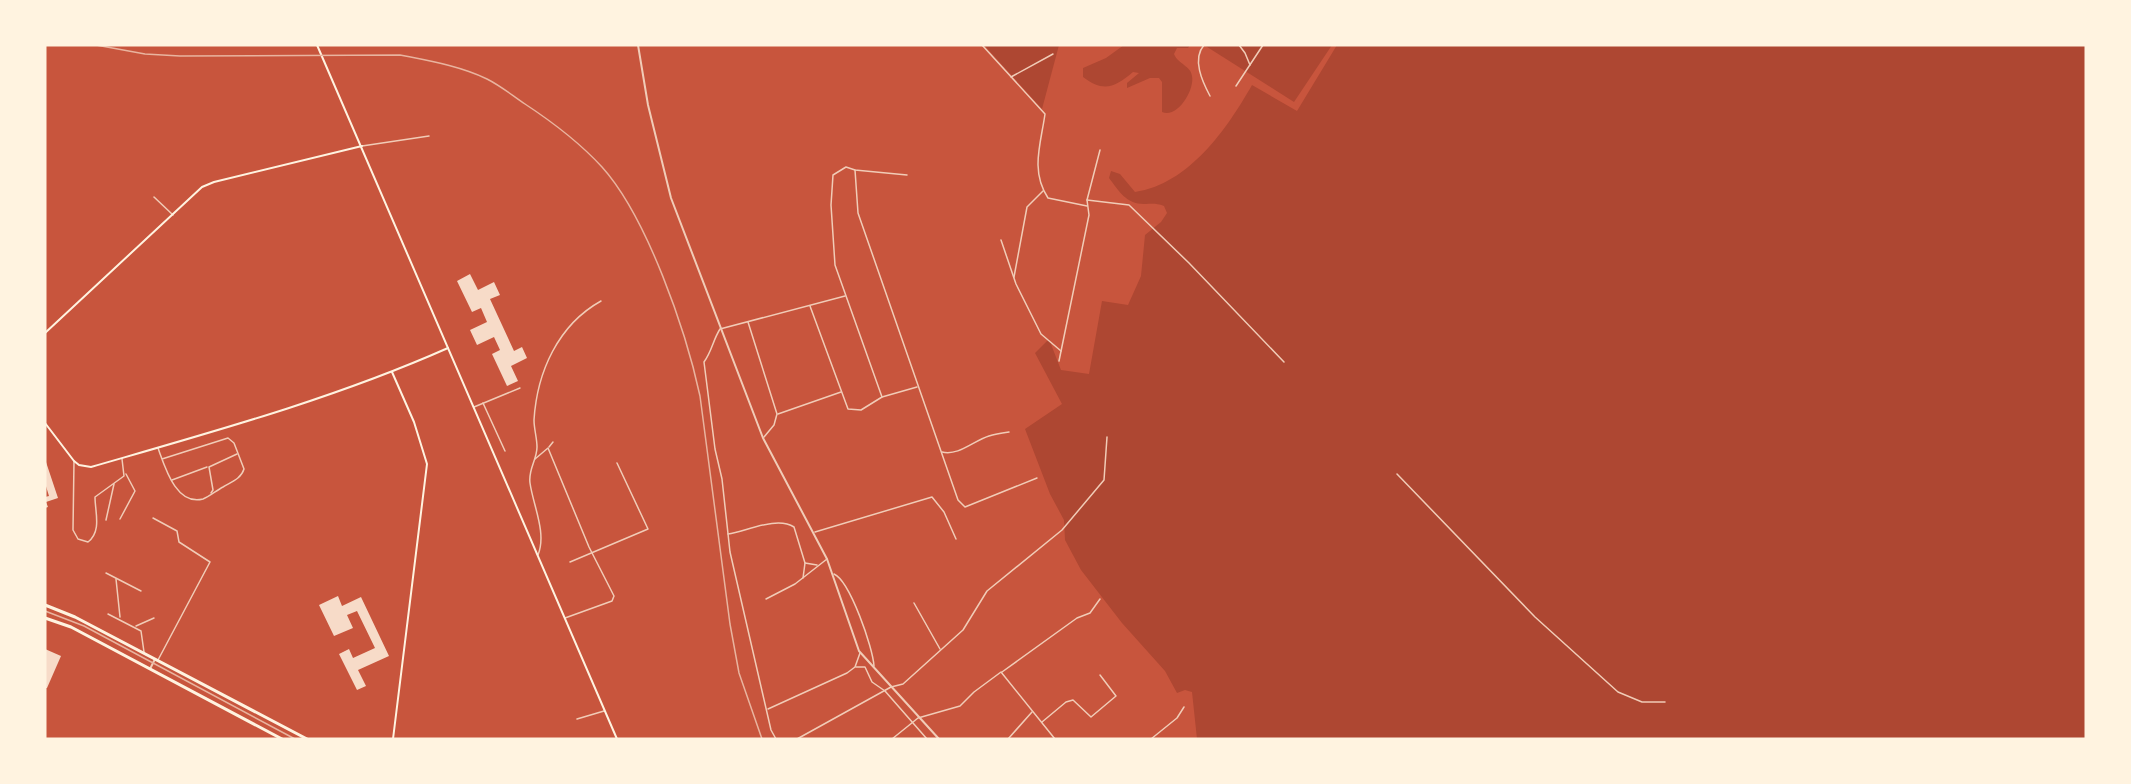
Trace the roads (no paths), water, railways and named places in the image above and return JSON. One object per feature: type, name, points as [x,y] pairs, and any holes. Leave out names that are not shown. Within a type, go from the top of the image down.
[{"type":"main road","points":[[317,45],[617,739]]},
{"type":"main road","points":[[45,333],[202,187],[214,182],[362,146]]},
{"type":"main road","points":[[45,423],[74,461],[79,465],[91,467],[294,407],[392,372],[448,348]]},
{"type":"main road","points":[[392,372],[414,422],[427,464],[393,739]]},
{"type":"main road","points":[[45,605],[75,617],[307,739]]},
{"type":"main road","points":[[45,618],[71,627],[282,739]]},
{"type":"street","points":[[638,45],[648,105],[671,198],[763,438],[827,559],[853,639],[860,653],[939,739]]},
{"type":"street","points":[[982,45],[1045,114],[1037,155],[1039,181],[1043,191],[1048,198],[1086,206]]},
{"type":"street","points":[[1204,45],[1199,54],[1199,62],[1202,81],[1210,96]]},
{"type":"street","points":[[1239,45],[1245,52],[1250,65]]},
{"type":"street","points":[[1236,86],[1263,45]]},
{"type":"street","points":[[1011,77],[1053,54]]},
{"type":"street","points":[[362,146],[429,136]]},
{"type":"street","points":[[1059,362],[1089,215],[1087,200],[1100,150]]},
{"type":"street","points":[[882,397],[835,266],[833,175],[838,169],[846,167],[855,170],[907,175]]},
{"type":"street","points":[[855,170],[858,213],[958,500],[965,507],[1037,478]]},
{"type":"street","points":[[1014,278],[1027,207],[1043,191]]},
{"type":"street","points":[[154,196],[173,215]]},
{"type":"street","points":[[1087,200],[1129,205],[1189,263],[1284,362]]},
{"type":"street","points":[[1000,240],[1014,278],[1041,334],[1061,351]]},
{"type":"street","points":[[776,739],[771,730],[748,639],[728,534],[704,362],[713,350],[715,337],[720,329],[845,296]]},
{"type":"street","points":[[538,555],[541,535],[529,476],[537,446],[535,414],[551,351],[564,331],[601,300]]},
{"type":"street","points":[[810,305],[846,405],[853,411],[872,406],[882,397],[918,387]]},
{"type":"street","points":[[748,322],[777,414],[774,425],[763,438]]},
{"type":"street","points":[[474,407],[520,388]]},
{"type":"street","points":[[777,414],[841,392]]},
{"type":"street","points":[[483,403],[504,451]]},
{"type":"street","points":[[940,451],[948,453],[988,436],[1009,432]]},
{"type":"street","points":[[797,739],[891,687],[903,684],[963,630],[987,591],[1062,530],[1104,480],[1107,437]]},
{"type":"street","points":[[157,447],[162,459],[172,480],[179,493],[193,500],[206,498],[242,474],[243,469],[234,442],[226,438],[195,451],[162,459]]},
{"type":"street","points":[[534,460],[553,442]]},
{"type":"street","points":[[548,448],[613,600],[565,618]]},
{"type":"street","points":[[172,480],[237,454]]},
{"type":"street","points":[[120,519],[135,490],[125,473],[122,458]]},
{"type":"street","points":[[74,461],[73,530],[78,539],[88,542],[96,535],[95,496],[125,473]]},
{"type":"street","points":[[570,562],[648,529],[616,463]]},
{"type":"street","points":[[209,467],[213,490],[210,494]]},
{"type":"street","points":[[1397,474],[1535,617],[1618,692],[1642,702],[1665,702]]},
{"type":"street","points":[[106,520],[114,483]]},
{"type":"street","points":[[814,532],[932,497],[944,512],[956,539]]},
{"type":"street","points":[[150,669],[210,562],[179,542],[177,531],[153,518]]},
{"type":"street","points":[[728,534],[771,524],[790,524],[794,527],[805,563],[803,578]]},
{"type":"street","points":[[766,599],[803,578],[827,559]]},
{"type":"street","points":[[805,563],[818,565]]},
{"type":"street","points":[[106,573],[141,591]]},
{"type":"street","points":[[833,574],[844,581],[870,644],[874,669]]},
{"type":"street","points":[[116,579],[120,619]]},
{"type":"street","points":[[892,739],[918,718],[960,706],[974,692],[1001,672],[1077,618],[1090,613],[1100,599]]},
{"type":"street","points":[[914,603],[941,649]]},
{"type":"street","points":[[108,614],[141,632],[144,653]]},
{"type":"street","points":[[135,627],[154,618]]},
{"type":"street","points":[[855,667],[860,653]]},
{"type":"street","points":[[767,710],[806,694],[855,667],[865,667],[872,682],[885,691],[927,739]]},
{"type":"street","points":[[1001,672],[1055,739]]},
{"type":"street","points":[[1042,722],[1066,702],[1073,700],[1090,717],[1116,696],[1100,675]]},
{"type":"street","points":[[1151,739],[1177,718],[1184,706]]},
{"type":"street","points":[[577,718],[604,711]]},
{"type":"street","points":[[1008,739],[1033,711]]},
{"type":"tram line","points":[[45,611],[84,626],[295,739]]},
{"type":"railway","points":[[96,45],[145,54],[180,56],[400,55],[434,62],[466,71],[497,85],[556,126],[602,167],[619,189],[649,244],[675,308],[694,370],[700,396],[730,624],[739,673],[762,739]]}]
